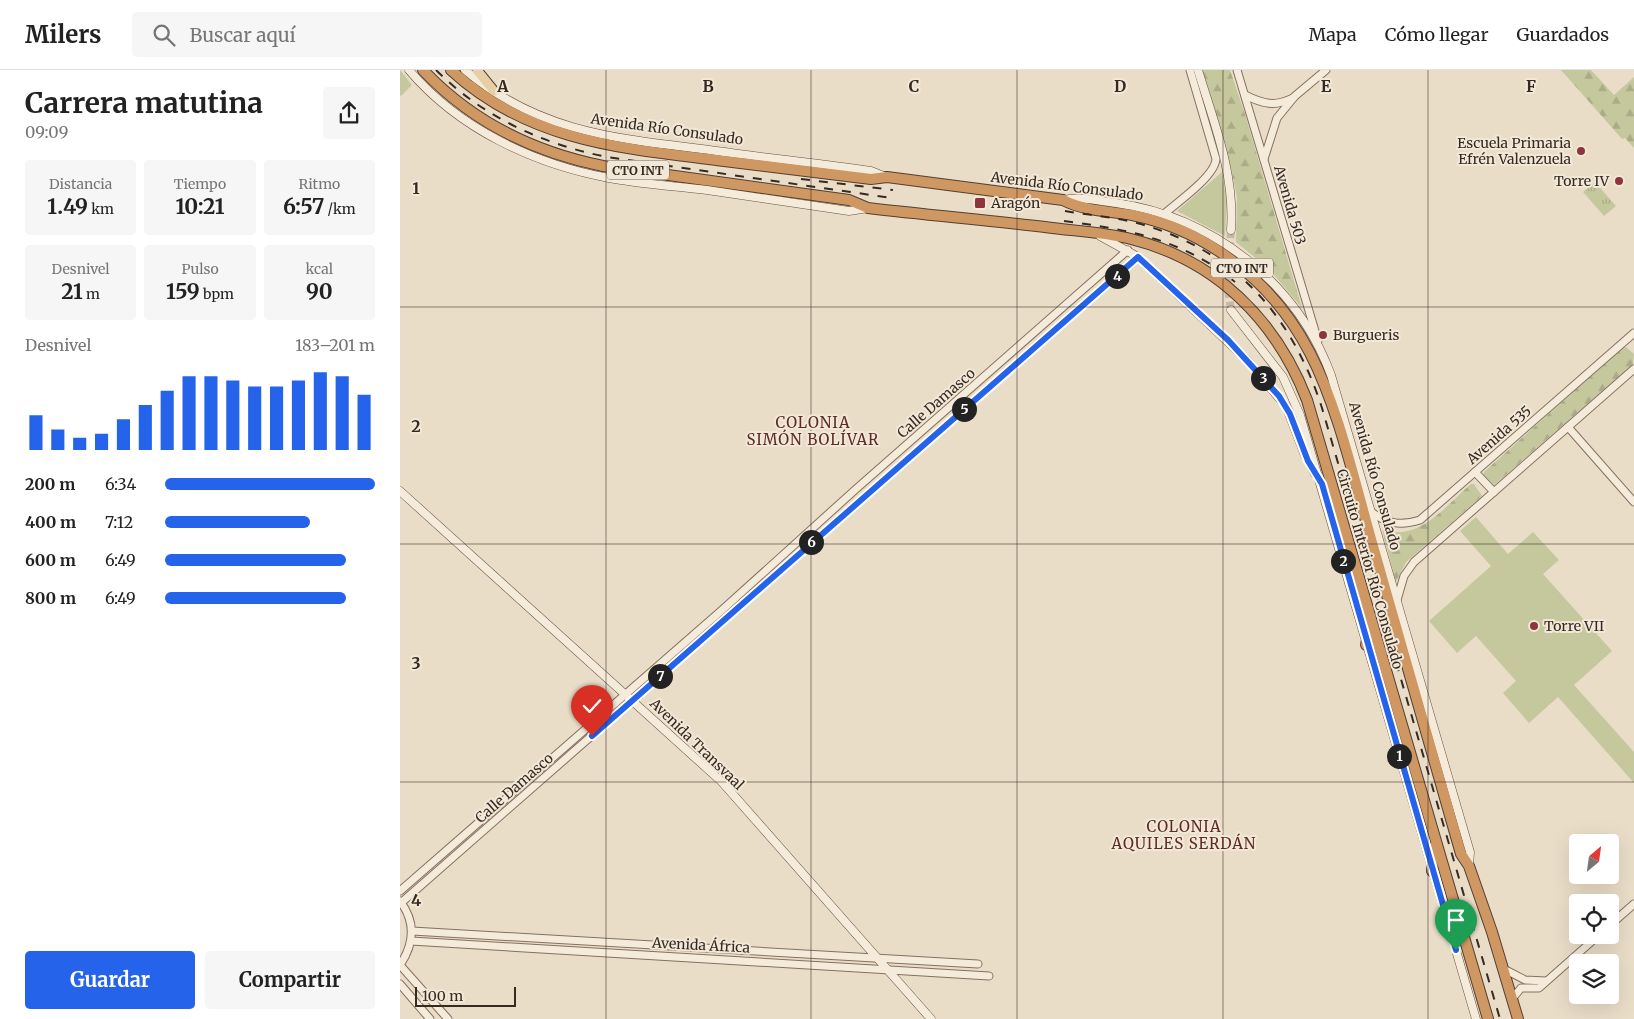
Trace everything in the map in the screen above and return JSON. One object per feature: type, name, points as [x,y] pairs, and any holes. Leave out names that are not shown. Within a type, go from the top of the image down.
[{"type":"highway","name":"CTO INT","points":[[423,70],[445,92],[478,117],[514,137],[561,155],[603,166],[849,200],[868,208],[1095,234]]},
{"type":"highway","name":"CTO INT","points":[[451,70],[473,90],[518,117],[537,126],[582,140],[674,155],[871,179],[887,178]]},
{"type":"highway","name":"Avenida Río Consulado","points":[[887,178],[1063,200]]},
{"type":"highway","name":"Circuito Interior Río Consulado","points":[[1063,200],[1074,206],[1132,215],[1170,226],[1209,245],[1242,268],[1275,300],[1302,339],[1320,374],[1340,433],[1461,854],[1469,866]]},
{"type":"highway","name":"Circuito Interior Río Consulado","points":[[1095,234],[1130,239],[1183,258],[1235,291],[1260,317],[1282,348],[1300,383],[1488,1019]]},
{"type":"highway","points":[[1340,433],[1352,447],[1350,468]]},
{"type":"highway","points":[[1322,484],[1338,508]]},
{"type":"highway","points":[[1366,645],[1371,620]]},
{"type":"highway","points":[[1432,871],[1434,841]]},
{"type":"highway","name":"Avenida Río Consulado","points":[[1469,866],[1518,1019]]},
{"type":"main road","name":"CTO INT","points":[[409,70],[443,103],[474,126],[513,148],[562,166],[610,178],[850,211],[868,208]]},
{"type":"main road","name":"Avenida Río Consulado","points":[[465,70],[494,92],[545,120],[588,132],[664,144],[871,171],[887,178]]},
{"type":"main road","points":[[477,70],[494,92]]},
{"type":"main road","points":[[1198,70],[1228,171],[1232,199],[1230,230]]},
{"type":"main road","name":"Avenida Río Consulado","points":[[1063,200],[1074,198],[1132,206],[1165,213],[1212,235],[1259,269],[1291,304],[1319,346],[1331,376],[1470,852],[1469,866]]},
{"type":"main road","name":"CTO INT","points":[[1095,234],[1138,257],[1228,340],[1279,396],[1290,414],[1308,461],[1322,484],[1366,645],[1476,1019]]},
{"type":"main road","points":[[1231,310],[1243,328],[1276,367],[1288,387],[1299,410],[1322,484]]},
{"type":"main road","name":"Avenida Transvaal","points":[[400,491],[633,699],[722,782],[931,1019]]},
{"type":"street","points":[[1165,213],[1212,171],[1216,160],[1190,70]]},
{"type":"street","name":"Avenida 503","points":[[1237,70],[1319,346]]},
{"type":"street","points":[[1264,159],[1277,118],[1296,96],[1326,70]]},
{"type":"street","points":[[1244,95],[1259,102],[1274,105],[1296,96]]},
{"type":"street","name":"Calle Damasco","points":[[400,891],[1128,250]]},
{"type":"street","name":"Calle Damasco","points":[[401,902],[1138,257]]},
{"type":"street","name":"Avenida 535","points":[[1370,511],[1383,520],[1395,524],[1420,520],[1632,337]]},
{"type":"street","points":[[1396,601],[1404,576],[1414,562],[1634,369]]},
{"type":"street","points":[[1568,427],[1634,502]]},
{"type":"street","points":[[1475,472],[1494,492]]},
{"type":"street","points":[[401,902],[409,916],[412,941],[408,954],[400,965],[448,1019]]},
{"type":"street","points":[[1619,917],[1634,904]]},
{"type":"street","name":"Avenida África","points":[[412,932],[978,964]]},
{"type":"street","name":"Avenida África","points":[[412,941],[989,976]]},
{"type":"street","points":[[1512,999],[1522,988],[1539,988],[1589,944]]},
{"type":"street","points":[[1502,968],[1525,980],[1546,981]]},
{"type":"street","points":[[400,984],[430,1019]]},
{"type":"green space","points":[[400,70],[412,85],[401,96],[400,95]]},
{"type":"green space","points":[[1200,70],[1230,70],[1245,114],[1302,308],[1269,269],[1236,242],[1237,198],[1232,172]]},
{"type":"green space","points":[[1561,70],[1591,70],[1614,95],[1634,77],[1634,148],[1625,138],[1622,139]]},
{"type":"green space","points":[[1222,172],[1227,202],[1225,236],[1177,211]]},
{"type":"green space","points":[[1595,182],[1616,206],[1604,216],[1583,192]]},
{"type":"green space","points":[[1626,347],[1634,354],[1633,364],[1494,485],[1483,475],[1484,472],[1622,348]]},
{"type":"green space","points":[[1471,484],[1474,484],[1482,496],[1406,562],[1396,582],[1382,530],[1409,531],[1420,526],[1441,512]]},
{"type":"green space","points":[[1476,517],[1508,554],[1533,532],[1559,560],[1543,574],[1612,651],[1574,685],[1634,752],[1634,783],[1558,697],[1529,723],[1503,693],[1516,681],[1476,636],[1457,653],[1429,621],[1491,566],[1460,531]]},
{"type":"tunnel","points":[[1231,230],[1227,283],[1231,310]]},
{"type":"railway","points":[[436,70],[473,102],[494,115],[559,145],[607,157],[892,198]]},
{"type":"railway","points":[[801,179],[893,190]]},
{"type":"railway","points":[[1065,211],[1137,223],[1172,235],[1203,250],[1230,268],[1255,290],[1276,315],[1294,344],[1309,374],[1322,408],[1500,1019]]},
{"type":"railway","points":[[1064,221],[1133,233],[1176,246],[1216,268],[1235,282]]},
{"type":"place","name":"Escuela Primaria Efrén Valenzuela","points":[[1581,151]]},
{"type":"place","name":"Torre IV","points":[[1619,181]]},
{"type":"place","name":"Aragón","points":[[980,203]]},
{"type":"place","name":"Burgueris","points":[[1323,335]]},
{"type":"place","name":"Torre VII","points":[[1534,626]]},
{"type":"district","name":"COLONIA SIMÓN BOLÍVAR","points":[[813,430]]},
{"type":"district","name":"COLONIA AQUILES SERDÁN","points":[[1184,834]]},
{"type":"route","points":[[592,736],[1138,257],[1228,340],[1279,396],[1290,414],[1304,453],[1322,484],[1366,645],[1456,950]]}]
